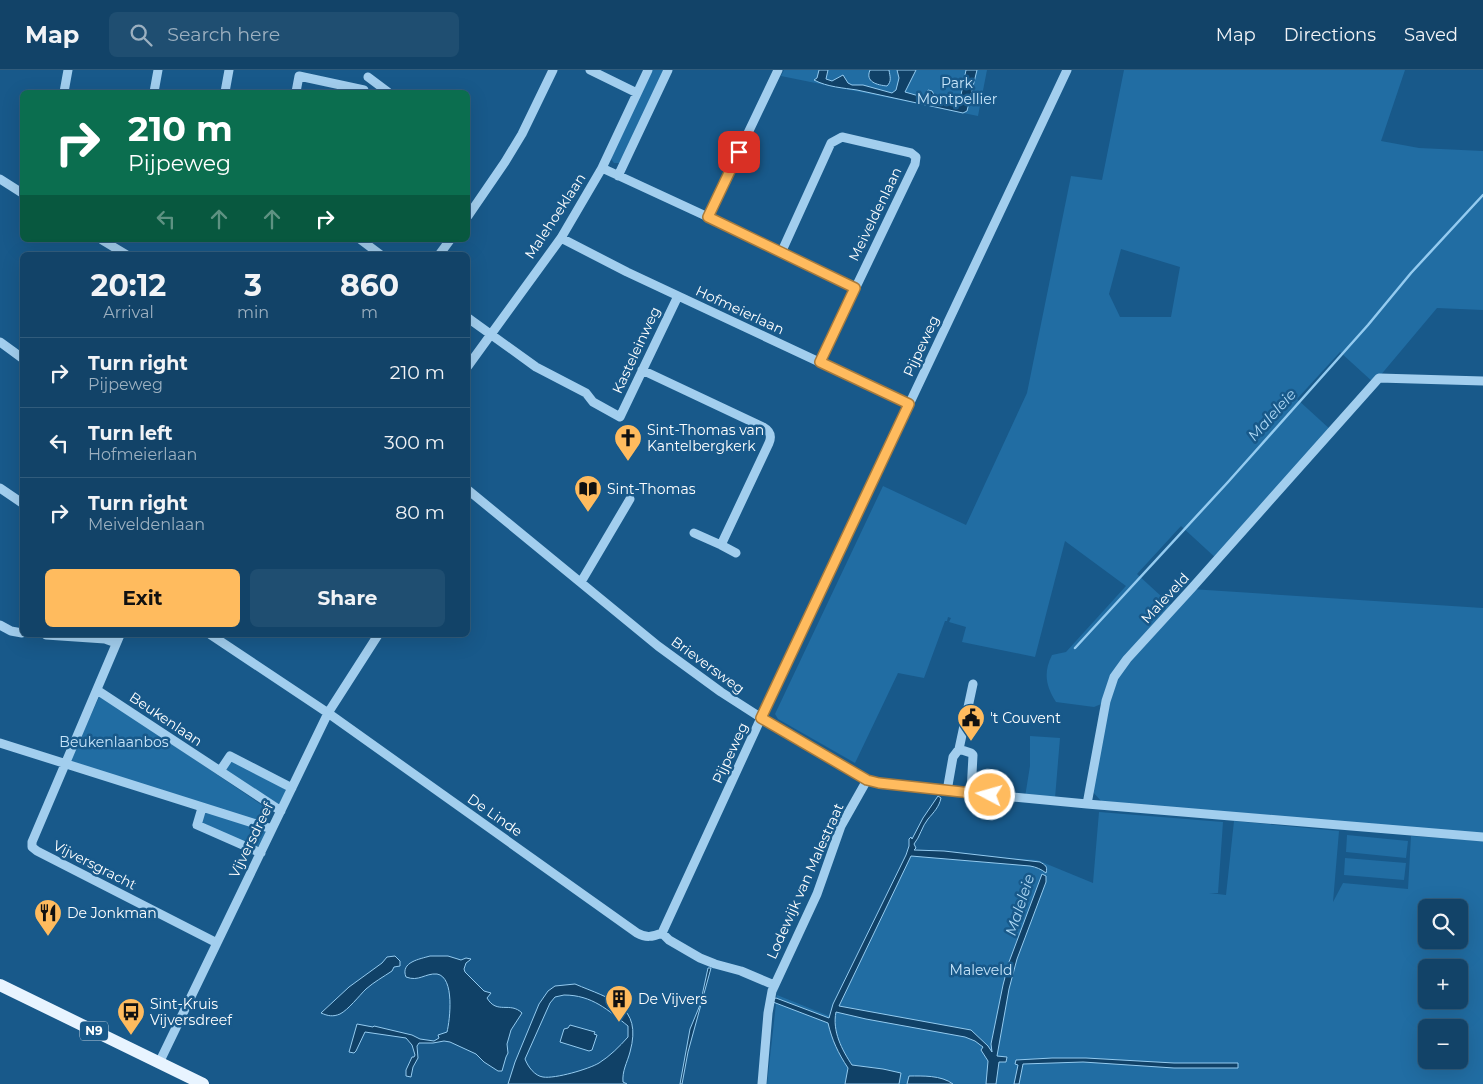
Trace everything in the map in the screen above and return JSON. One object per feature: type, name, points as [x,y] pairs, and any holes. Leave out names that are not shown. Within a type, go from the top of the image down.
[{"type":"main road","name":"N9","points":[[0,985],[203,1084]]},
{"type":"street","points":[[64,90],[68,70]]},
{"type":"street","points":[[154,90],[158,70]]},
{"type":"street","points":[[225,90],[229,70]]},
{"type":"street","points":[[470,213],[497,175],[522,134],[553,70]]},
{"type":"street","points":[[590,70],[638,93]]},
{"type":"street","name":"Malehoeklaan","points":[[470,363],[561,238],[602,168],[648,70]]},
{"type":"street","points":[[618,176],[668,70]]},
{"type":"street","points":[[708,217],[778,70]]},
{"type":"street","name":"Pijpeweg","points":[[662,933],[761,718],[1067,70]]},
{"type":"street","points":[[296,90],[299,73],[360,90]]},
{"type":"street","points":[[364,90],[368,74],[386,90]]},
{"type":"street","name":"Meiveldenlaan","points":[[781,253],[831,143],[842,137],[911,153],[916,157],[915,164],[820,362]]},
{"type":"street","points":[[602,168],[855,288]]},
{"type":"street","points":[[0,180],[20,192]]},
{"type":"street","name":"Hofmeierlaan","points":[[561,238],[678,296],[909,404]]},
{"type":"street","points":[[105,242],[122,252]]},
{"type":"street","points":[[364,242],[377,252]]},
{"type":"street","name":"Kasteleinweg","points":[[490,334],[536,367],[586,393],[593,402],[620,417],[678,296]]},
{"type":"street","points":[[470,319],[490,334]]},
{"type":"street","points":[[0,342],[20,357]]},
{"type":"street","points":[[642,370],[763,427],[770,434],[771,439],[721,545]]},
{"type":"street","name":"Maleveld","points":[[1087,804],[1106,701],[1114,677],[1127,659],[1192,590],[1379,378],[1483,382]]},
{"type":"street","points":[[0,488],[20,503]]},
{"type":"street","name":"Brieversweg","points":[[470,494],[658,646],[735,702],[867,780],[947,791],[1087,804]]},
{"type":"street","points":[[581,582],[630,499]]},
{"type":"street","points":[[694,533],[736,553]]},
{"type":"street","points":[[0,625],[11,631],[20,633]]},
{"type":"street","points":[[76,637],[118,639]]},
{"type":"street","name":"De Linde","points":[[214,637],[328,713],[637,933],[649,937],[662,933]]},
{"type":"street","name":"Vijversdreef","points":[[159,1063],[328,713],[377,637]]},
{"type":"street","name":"Vijversgracht","points":[[118,639],[32,842],[32,847],[36,851],[217,943]]},
{"type":"street","points":[[947,791],[954,757],[956,751],[960,749],[972,684]]},
{"type":"street","name":"Beukenlaan","points":[[97,690],[280,811]]},
{"type":"street","points":[[0,743],[272,830]]},
{"type":"street","points":[[960,749],[973,755],[971,793]]},
{"type":"street","points":[[220,771],[230,756],[292,788]]},
{"type":"street","name":"Lodewijk van Malestraat","points":[[762,1084],[768,1013],[774,984],[817,894],[841,826],[867,780]]},
{"type":"street","points":[[1087,804],[1483,837]]},
{"type":"street","points":[[202,808],[197,825],[260,852]]},
{"type":"street","points":[[662,933],[669,940],[700,958],[742,971],[774,984]]},
{"type":"green space","points":[[652,70],[666,70],[621,163],[614,163],[611,159],[612,155]]},
{"type":"green space","name":"Park Montpellier","points":[[784,70],[987,70],[978,116],[781,76]]},
{"type":"green space","points":[[1124,70],[1405,70],[1381,141],[1419,148],[1483,151],[1483,310],[1437,308],[1374,383],[1340,352],[1297,399],[1332,431],[1218,560],[1181,526],[1137,574],[1174,608],[1191,589],[1483,608],[1483,834],[1102,802],[1092,791],[1106,702],[1094,707],[1056,702],[1048,685],[1047,668],[1052,655],[1066,652],[1126,586],[1065,541],[1035,657],[962,642],[966,627],[949,622],[951,618],[948,617],[924,678],[898,673],[855,763],[778,719],[775,714],[883,486],[966,525],[1027,393],[1071,176],[1102,180]],"holes":[[[1121,249],[1180,267],[1171,317],[1120,317],[1109,294]]]},
{"type":"green space","name":"Beukenlaanbos","points":[[100,695],[272,812],[265,825],[70,761]]},
{"type":"green space","points":[[1030,736],[1060,738],[1055,798],[1025,797],[1030,766]]},
{"type":"green space","points":[[232,761],[285,789],[286,792],[280,804],[276,805],[225,771],[228,762]]},
{"type":"green space","points":[[206,811],[265,831],[266,834],[262,845],[255,847],[203,824],[201,822],[202,816]]},
{"type":"green space","name":"Maleveld","points":[[1099,812],[1223,822],[1218,893],[1209,893],[1226,895],[1234,821],[1339,831],[1333,902],[1343,883],[1408,889],[1411,836],[1483,841],[1483,1084],[953,1084],[938,1078],[909,1076],[907,1084],[899,1084],[901,1073],[852,1065],[848,1068],[845,1084],[767,1084],[777,995],[829,1016],[911,851],[1037,860],[1093,883]]},
{"type":"green space","points":[[1347,835],[1408,841],[1406,858],[1346,852]]},
{"type":"green space","points":[[1345,858],[1406,863],[1404,880],[1344,875]]},
{"type":"shaded area","points":[[819,70],[828,70],[826,79],[832,81],[843,75],[848,83],[852,85],[863,85],[892,93],[896,90],[899,78],[897,70],[916,70],[905,92],[926,98],[928,90],[932,91],[936,98],[957,106],[959,105],[966,70],[977,70],[967,111],[963,113],[824,84],[814,80],[817,78]]},
{"type":"shaded area","points":[[870,70],[889,70],[889,84],[883,86],[873,82],[869,77]]},
{"type":"shaded area","points":[[938,796],[941,798],[939,804],[924,825],[914,844],[916,848],[914,850],[944,851],[1040,862],[1045,865],[1047,871],[1046,873],[1030,866],[911,856],[839,1006],[971,1030],[992,1052],[991,1044],[1009,962],[1042,874],[1046,876],[1046,882],[1017,959],[1009,989],[997,1056],[1007,1057],[1006,1062],[999,1062],[996,1084],[986,1084],[988,1061],[981,1050],[983,1047],[975,1041],[965,1037],[836,1012],[835,1026],[841,1047],[852,1065],[901,1073],[899,1084],[845,1084],[848,1068],[831,1035],[828,1023],[773,1002],[773,999],[776,998],[829,1018],[833,1004],[906,855],[909,839],[911,837],[912,839]]},
{"type":"shaded area","points":[[395,956],[400,961],[400,966],[394,967],[392,971],[369,986],[343,1012],[333,1016],[321,1013],[349,987],[382,963],[387,957]]},
{"type":"shaded area","points":[[430,956],[448,956],[461,960],[471,959],[466,963],[465,972],[484,991],[491,993],[487,998],[491,1003],[499,1007],[513,1008],[522,1013],[511,1030],[507,1044],[508,1053],[502,1071],[498,1071],[484,1062],[476,1054],[444,1041],[419,1043],[417,1046],[418,1058],[413,1067],[411,1077],[406,1076],[406,1070],[412,1057],[415,1055],[412,1045],[406,1038],[365,1032],[356,1051],[354,1053],[349,1052],[357,1024],[374,1026],[434,1041],[439,1038],[438,1035],[447,1032],[450,1000],[447,983],[443,977],[437,974],[418,978],[406,977],[405,972],[408,965],[416,960]]},
{"type":"shaded area","points":[[708,968],[711,968],[688,1052],[682,1084],[680,1084],[690,1029],[700,1005]]},
{"type":"shaded area","points":[[575,984],[611,1000],[628,1014],[632,1024],[633,1036],[623,1074],[623,1082],[627,1084],[508,1084],[539,1004],[548,991],[555,986]],"holes":[[[564,995],[574,996],[599,1004],[614,1014],[628,1026],[628,1037],[603,1060],[580,1071],[548,1077],[537,1075],[532,1071],[525,1059],[550,1003],[555,997]]]},
{"type":"shaded area","points":[[570,1025],[595,1032],[594,1034],[597,1035],[592,1050],[589,1051],[560,1042],[564,1029]]},
{"type":"shaded area","points":[[1052,1058],[1174,1063],[1238,1063],[1238,1068],[1174,1068],[1083,1062],[1023,1064],[1019,1084],[1014,1084],[1018,1065],[1015,1064],[1016,1060]]},
{"type":"shaded area","points":[[909,1076],[937,1078],[953,1084],[907,1084]]},
{"type":"waterway","name":"Maleleie","points":[[1075,648],[1228,482],[1368,325],[1411,273],[1483,195]]},
{"type":"place","name":"Sint-Thomas van Kantelbergkerk","points":[[628,462]]},
{"type":"place","name":"Sint-Thomas","points":[[588,513]]},
{"type":"place","name":"'t Couvent","points":[[971,742]]},
{"type":"place","name":"De Jonkman","points":[[48,937]]},
{"type":"place","name":"De Vijvers","points":[[619,1023]]},
{"type":"place","name":"Sint-Kruis Vijversdreef","points":[[131,1036]]},
{"type":"route","points":[[739,152],[708,217],[855,288],[820,362],[909,404],[761,718],[867,780],[879,783],[990,795]]}]
